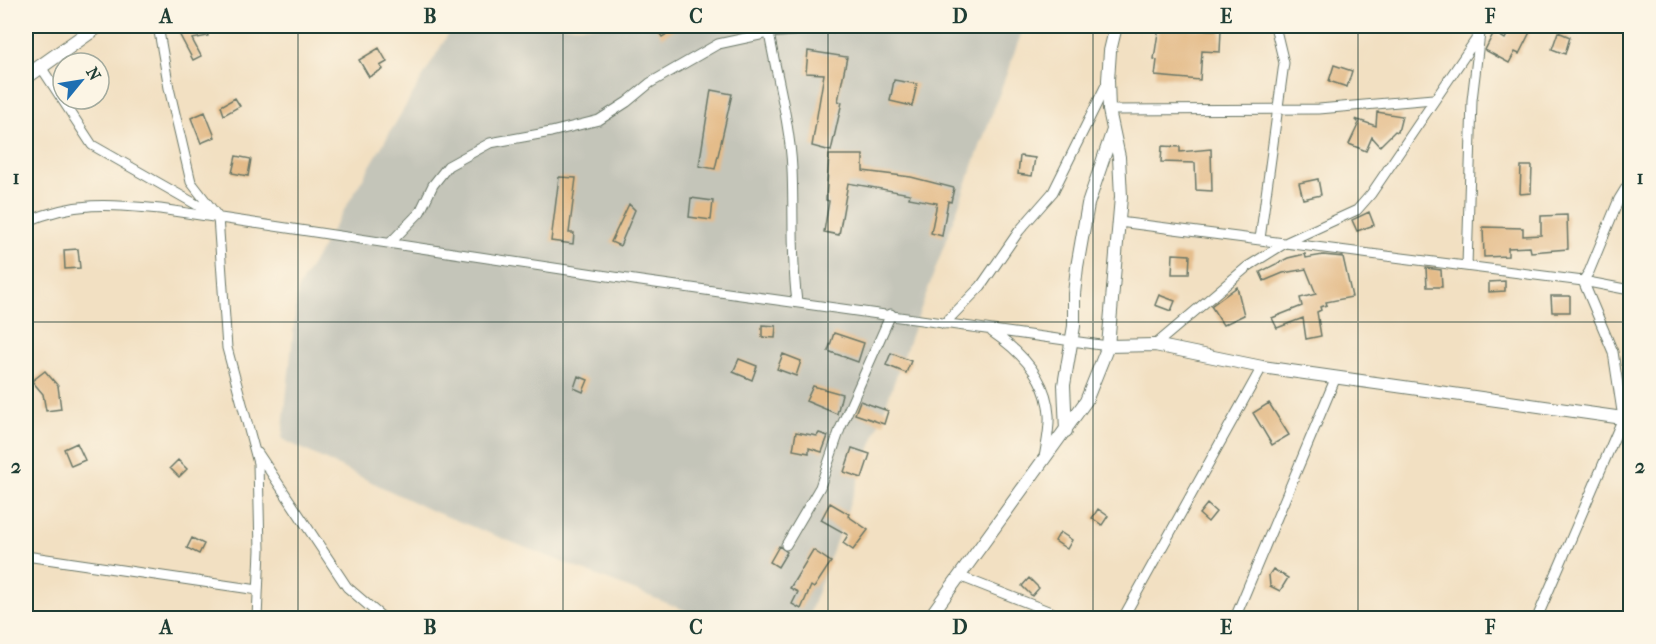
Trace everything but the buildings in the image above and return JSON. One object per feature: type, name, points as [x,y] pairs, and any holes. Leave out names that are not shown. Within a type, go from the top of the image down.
[{"type":"main road","points":[[26,77],[84,30],[98,26]]},
{"type":"street","points":[[158,26],[169,88],[191,182],[218,217],[227,348],[258,463],[256,618]]},
{"type":"street","points":[[391,242],[420,212],[433,185],[448,166],[490,143],[551,132],[599,120],[627,102],[650,83],[718,45],[769,33],[852,26]]},
{"type":"street","points":[[929,618],[1043,464],[1086,401],[1108,346],[1119,222],[1119,157],[1109,110],[1108,80],[1110,51],[1116,27],[1076,26]]},
{"type":"street","points":[[1260,239],[1284,63],[1275,26]]},
{"type":"street","points":[[1155,345],[1220,293],[1247,267],[1287,242],[1357,210],[1371,194],[1481,28]]},
{"type":"street","points":[[1467,266],[1472,100],[1481,28]]},
{"type":"street","points":[[769,33],[788,129],[792,168],[791,263],[797,302]]},
{"type":"street","points":[[41,67],[92,145],[218,217]]},
{"type":"street","points":[[944,324],[981,286],[1019,231],[1053,192],[1108,80]]},
{"type":"street","points":[[1109,110],[1319,109],[1433,99]]},
{"type":"street","points":[[1066,431],[1064,385],[1071,341],[1074,294],[1088,204],[1113,129]]},
{"type":"street","points":[[1537,618],[1627,419],[1613,352],[1583,280],[1619,199],[1630,181]]},
{"type":"street","points":[[26,222],[62,208],[97,204],[218,217],[641,281],[891,314],[944,324],[1108,346],[1155,345],[1262,367],[1627,419]]},
{"type":"street","points":[[1119,222],[1583,280],[1630,290]]},
{"type":"street","points":[[786,545],[820,488],[840,429],[891,314]]},
{"type":"street","points":[[990,330],[1011,345],[1031,367],[1042,388],[1049,415],[1043,464]]},
{"type":"street","points":[[1123,618],[1262,367]]},
{"type":"street","points":[[1235,618],[1336,376]]},
{"type":"street","points":[[253,446],[347,587],[383,618]]},
{"type":"street","points":[[26,556],[258,590]]},
{"type":"street","points":[[959,576],[1066,618]]},
{"type":"shaded area","points":[[453,26],[1024,26],[808,618],[705,618],[430,510],[282,439],[298,288]]}]
